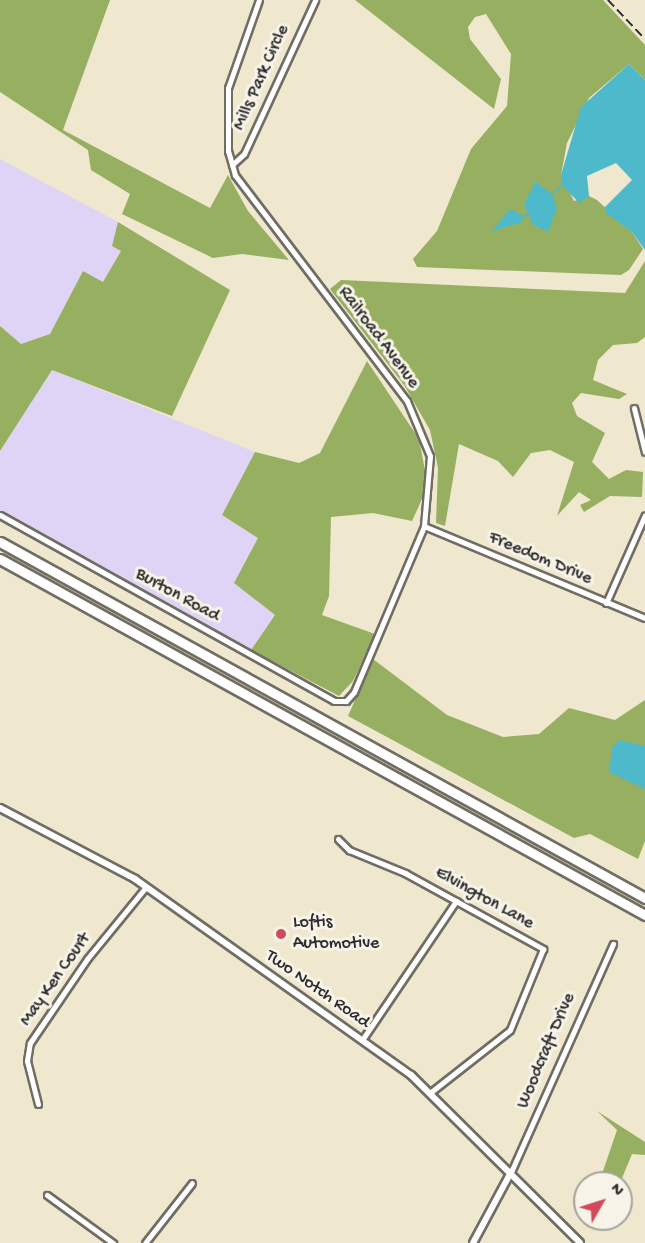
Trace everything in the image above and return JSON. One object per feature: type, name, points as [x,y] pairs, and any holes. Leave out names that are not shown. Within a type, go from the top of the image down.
[{"type":"highway","points":[[0,542],[645,898]]},
{"type":"highway","points":[[0,559],[645,915]]},
{"type":"street","name":"Railroad Avenue","points":[[259,0],[228,88],[232,165],[244,192],[415,415],[431,465],[424,526],[354,692],[339,702]]},
{"type":"street","name":"Mills Park Circle","points":[[232,165],[244,154],[315,0]]},
{"type":"street","points":[[634,408],[645,452]]},
{"type":"street","name":"Burton Road","points":[[0,515],[339,702]]},
{"type":"street","points":[[606,603],[645,515]]},
{"type":"street","name":"Freedom Drive","points":[[424,526],[645,618]]},
{"type":"street","name":"Two Notch Road","points":[[0,808],[146,887],[362,1040],[431,1092],[580,1243]]},
{"type":"street","name":"Elvington Lane","points":[[338,839],[349,850],[456,901],[545,954],[504,1038],[431,1092]]},
{"type":"street","name":"May Ken Court","points":[[38,1104],[27,1060],[30,1043],[87,959],[146,887]]},
{"type":"street","points":[[362,1040],[456,901]]},
{"type":"street","name":"Woodcraft Drive","points":[[511,1172],[613,944]]},
{"type":"street","points":[[473,1243],[511,1172]]},
{"type":"street","points":[[145,1243],[192,1183]]},
{"type":"street","points":[[47,1195],[113,1243]]},
{"type":"shaded area","points":[[0,159],[118,222],[112,246],[121,251],[103,283],[83,271],[50,334],[21,344],[0,326]]},
{"type":"shaded area","points":[[52,370],[255,452],[222,515],[258,538],[234,583],[275,615],[251,650],[0,512],[0,451]]},
{"type":"green space","points":[[0,0],[110,0],[63,130],[210,208],[228,175],[248,211],[289,260],[242,254],[213,258],[122,214],[130,194],[91,170],[88,150],[0,92]]},
{"type":"green space","points":[[355,0],[603,0],[645,45],[645,80],[629,64],[589,98],[567,143],[561,175],[574,201],[589,196],[597,200],[632,232],[643,249],[629,270],[621,275],[417,267],[413,259],[437,231],[471,149],[507,106],[511,54],[486,14],[475,17],[468,27],[470,39],[501,79],[494,109]]},
{"type":"green space","points":[[118,222],[230,290],[172,416],[52,370],[0,451],[0,326],[21,344],[50,334],[83,271],[103,282],[121,251],[112,246]]},
{"type":"green space","points":[[645,261],[645,337],[637,343],[613,345],[598,360],[593,380],[627,394],[619,399],[581,393],[572,403],[577,416],[605,433],[592,462],[609,479],[626,470],[643,472],[642,497],[610,496],[584,512],[580,505],[591,500],[579,492],[557,516],[574,462],[550,450],[531,453],[513,477],[498,461],[459,444],[445,526],[436,523],[438,468],[430,430],[404,385],[330,289],[341,280],[625,293]]},
{"type":"green space","points":[[367,361],[419,439],[428,486],[412,521],[373,513],[331,517],[329,596],[322,615],[375,634],[353,681],[339,696],[251,650],[275,615],[234,583],[258,538],[222,515],[255,452],[299,463],[320,453]]},
{"type":"green space","points":[[373,659],[447,715],[503,737],[539,734],[569,708],[615,720],[645,700],[645,841],[638,859],[590,834],[574,838],[348,716]]},
{"type":"green space","points":[[597,1111],[645,1142],[645,1155],[632,1154],[625,1171],[603,1171],[617,1130]]},
{"type":"water","points":[[629,64],[645,80],[645,250],[632,232],[606,213],[605,207],[632,180],[616,163],[587,176],[589,196],[579,203],[562,185],[561,175],[581,107]]},
{"type":"water","points":[[536,181],[552,195],[557,208],[548,232],[533,225],[524,204]]},
{"type":"water","points":[[510,209],[522,215],[522,222],[492,231]]},
{"type":"water","points":[[619,740],[645,746],[645,789],[609,772],[612,748]]},
{"type":"waterway","points":[[552,195],[562,185]]},
{"type":"waterway","points":[[522,218],[527,214]]},
{"type":"railway","points":[[608,0],[645,39]]},
{"type":"place","name":"Loftis Automotive","points":[[281,934]]}]
